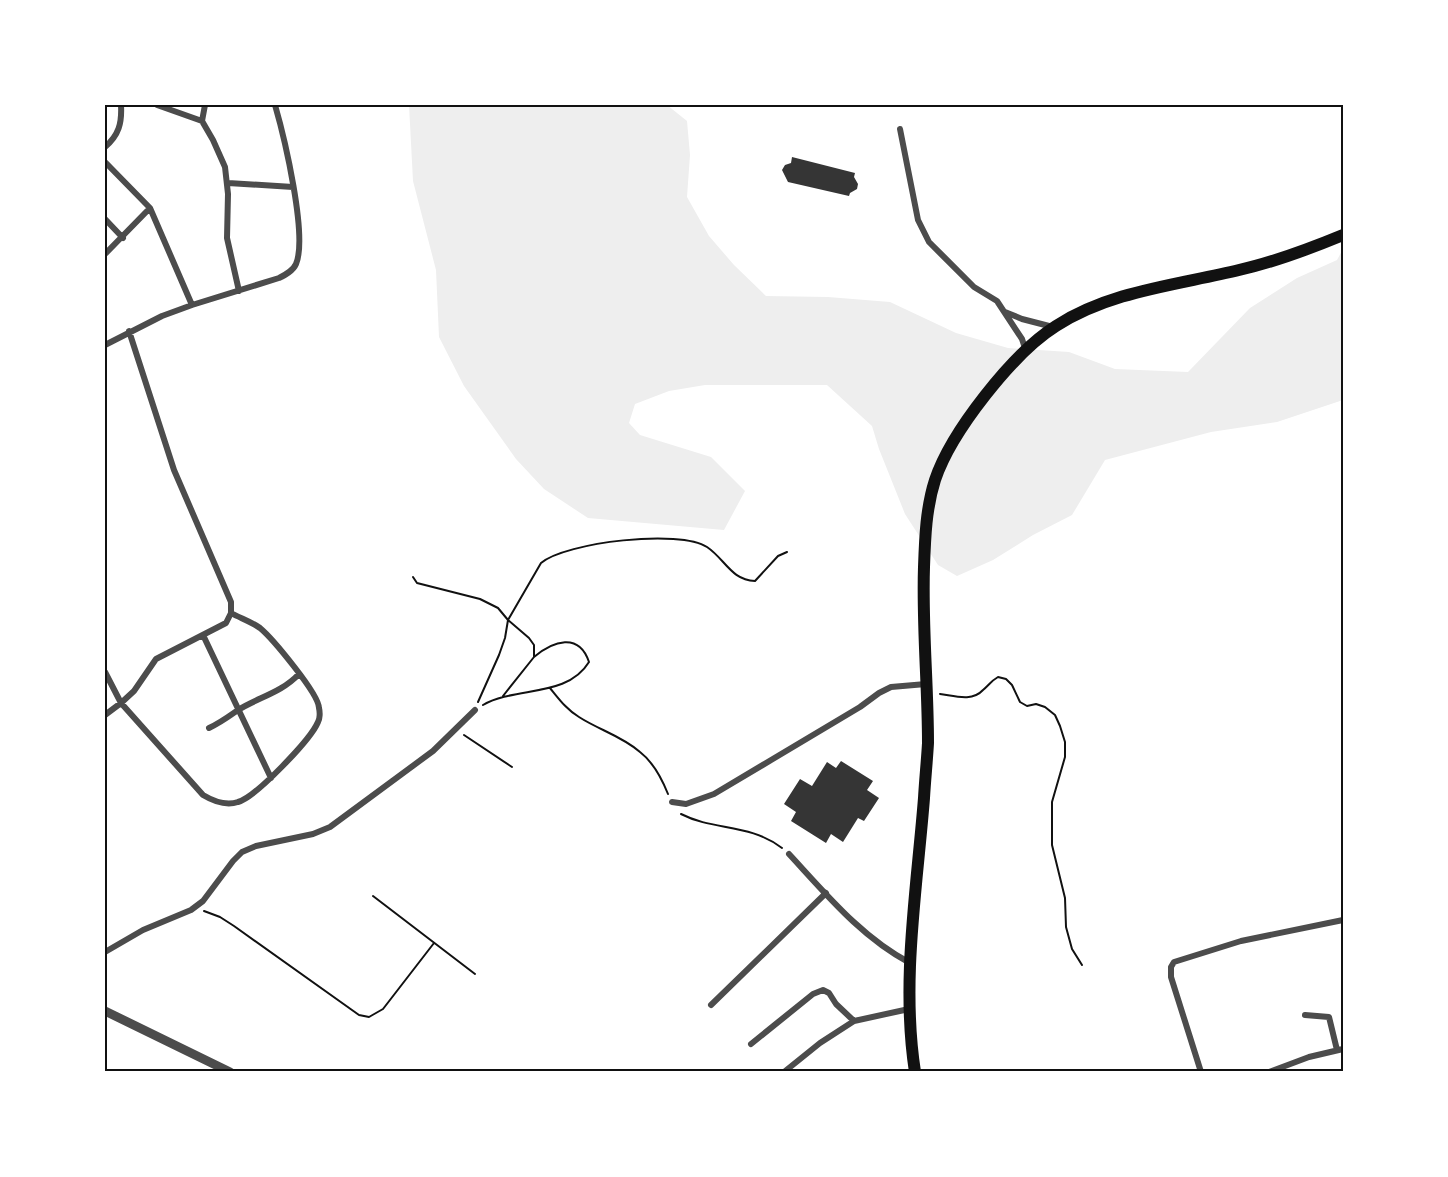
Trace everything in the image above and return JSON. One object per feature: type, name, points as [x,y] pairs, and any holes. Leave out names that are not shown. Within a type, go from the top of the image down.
[{"type":"main road","points":[[915,1072],[910,1009],[911,963],[928,744],[923,601],[924,547],[929,503],[935,479],[957,433],[1026,351],[1053,327],[1104,302],[1264,264],[1343,236]]},
{"type":"street","points":[[105,147],[116,138],[122,117],[121,105]]},
{"type":"street","points":[[157,105],[202,121],[225,166],[228,183],[227,238],[239,291]]},
{"type":"street","points":[[202,121],[205,105]]},
{"type":"street","points":[[105,345],[129,331],[192,305],[279,278],[288,273],[296,264],[298,216],[275,105]]},
{"type":"street","points":[[900,129],[918,220],[929,242],[974,287],[997,300],[1022,339],[1026,351]]},
{"type":"street","points":[[105,162],[150,208],[192,305]]},
{"type":"street","points":[[228,183],[293,187]]},
{"type":"street","points":[[105,254],[150,208]]},
{"type":"street","points":[[105,219],[123,238]]},
{"type":"street","points":[[1005,311],[1022,319],[1053,327]]},
{"type":"street","points":[[105,715],[134,691],[156,659],[226,623],[231,613],[231,602],[174,470],[129,331]]},
{"type":"street","points":[[105,672],[121,703],[203,795],[222,803],[237,803],[249,797],[271,778],[319,721],[320,706],[312,690],[260,628],[231,613]]},
{"type":"street","points":[[203,635],[271,778]]},
{"type":"street","points":[[209,728],[289,685],[299,674]]},
{"type":"street","points":[[672,802],[686,804],[714,794],[891,687],[926,689]]},
{"type":"street","points":[[105,952],[143,930],[191,910],[203,901],[232,861],[242,852],[256,846],[314,834],[330,827],[433,751],[475,710]]},
{"type":"street","points":[[789,854],[867,936],[887,951],[911,963]]},
{"type":"street","points":[[711,1005],[826,893]]},
{"type":"street","points":[[1201,1072],[1171,977],[1171,967],[1174,962],[1241,941],[1343,920]]},
{"type":"street","points":[[751,1044],[813,994],[823,990],[829,993],[836,1004],[854,1021]]},
{"type":"street","points":[[784,1072],[820,1043],[854,1021],[910,1009]]},
{"type":"street","points":[[105,1011],[230,1072]]},
{"type":"street","points":[[1269,1072],[1309,1057],[1340,1049],[1329,1017],[1305,1015]]},
{"type":"path","points":[[475,710],[499,655],[508,620],[541,563],[549,557],[580,547],[665,537],[690,540],[707,547],[731,572],[748,580],[755,580],[778,556],[787,552]]},
{"type":"path","points":[[413,577],[417,583],[480,599],[498,608],[529,638],[534,645],[534,657]]},
{"type":"path","points":[[475,710],[503,696],[550,688],[574,678],[584,670],[589,662],[586,653],[581,646],[573,643],[552,644],[534,657],[503,696]]},
{"type":"path","points":[[926,689],[965,698],[983,691],[990,682],[998,677],[1006,679],[1012,685],[1020,702],[1027,705],[1036,704],[1055,715],[1065,742],[1065,757],[1052,802],[1052,845],[1065,898],[1066,927],[1072,949],[1082,965]]},
{"type":"path","points":[[550,688],[567,708],[580,718],[627,742],[642,753],[662,780],[680,814],[692,820],[735,828],[768,838],[789,854]]},
{"type":"path","points":[[455,730],[512,767]]},
{"type":"path","points":[[373,896],[475,974]]},
{"type":"path","points":[[191,910],[206,911],[220,917],[358,1015],[369,1017],[383,1009],[434,942]]},
{"type":"shaded area","points":[[409,105],[667,105],[687,121],[690,155],[687,197],[709,236],[734,265],[766,296],[828,297],[890,302],[956,333],[1008,348],[1069,352],[1115,369],[1188,372],[1250,308],[1297,278],[1337,260],[1343,249],[1343,400],[1277,422],[1211,432],[1105,460],[1072,515],[1033,535],[993,560],[957,576],[938,565],[905,514],[872,426],[827,385],[705,385],[669,391],[635,404],[629,423],[640,435],[711,457],[745,491],[724,530],[588,518],[544,489],[516,459],[464,386],[439,337],[436,270],[413,181]]},
{"type":"building","points":[[792,157],[855,173],[857,189],[849,196],[788,182],[782,170],[785,165],[791,163]]},
{"type":"building","points":[[841,761],[873,781],[867,790],[879,798],[864,821],[858,818],[843,842],[831,834],[826,843],[791,821],[796,812],[784,804],[800,779],[812,786],[827,762],[836,768]]}]
